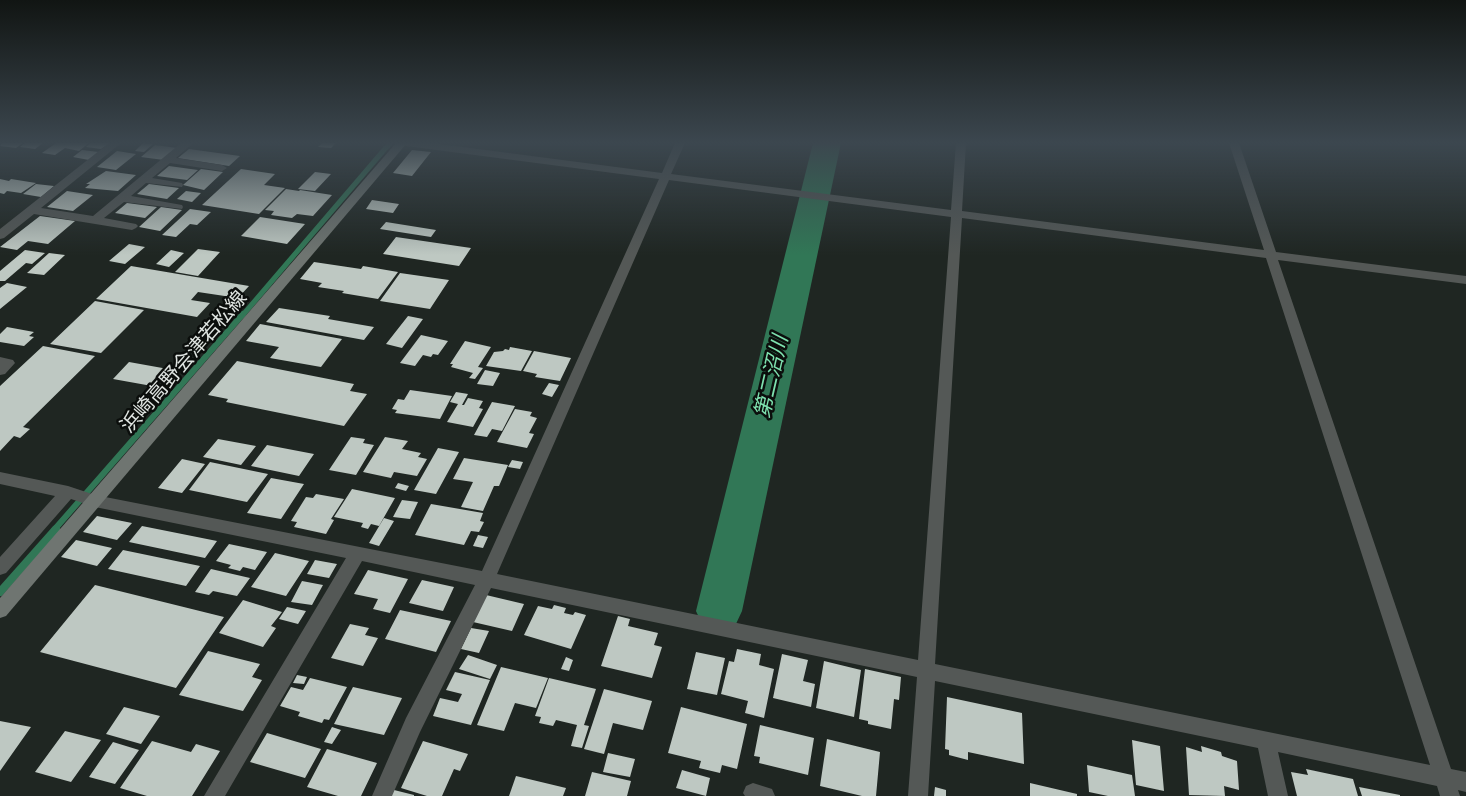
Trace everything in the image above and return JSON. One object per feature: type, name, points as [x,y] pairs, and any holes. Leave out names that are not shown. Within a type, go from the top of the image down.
[{"type":"main road","name":"浜崎高野会津若松線","points":[[0,610],[372,180]]},
{"type":"street","points":[[0,235],[69,180]]},
{"type":"street","points":[[95,220],[144,180]]},
{"type":"street","points":[[145,180],[178,185]]},
{"type":"street","points":[[382,796],[413,725],[486,580],[663,180]]},
{"type":"street","points":[[688,180],[1466,280]]},
{"type":"street","points":[[918,796],[959,180]]},
{"type":"street","points":[[1246,180],[1450,796]]},
{"type":"street","points":[[122,198],[178,207]]},
{"type":"street","points":[[32,210],[132,226]]},
{"type":"street","points":[[0,362],[8,363],[0,370]]},
{"type":"street","points":[[0,478],[68,492],[95,501],[358,553],[1466,782]]},
{"type":"street","points":[[0,568],[68,492]]},
{"type":"street","points":[[214,796],[358,553]]},
{"type":"street","points":[[1266,740],[1278,796]]},
{"type":"building","points":[[0,180],[36,183],[21,193],[7,191],[4,194],[0,193]]},
{"type":"building","points":[[92,180],[130,180],[118,191],[85,188],[90,184],[86,184]]},
{"type":"building","points":[[188,180],[214,180],[204,190],[183,185]]},
{"type":"building","points":[[229,180],[269,180],[264,185],[285,188],[259,214],[202,205]]},
{"type":"building","points":[[307,180],[325,180],[315,191],[298,189]]},
{"type":"building","points":[[36,184],[54,186],[41,197],[23,194]]},
{"type":"building","points":[[149,184],[179,188],[167,199],[137,194]]},
{"type":"building","points":[[286,189],[332,195],[313,216],[297,214],[292,218],[271,215],[274,211],[265,210]]},
{"type":"building","points":[[67,191],[93,195],[73,211],[47,207]]},
{"type":"building","points":[[186,191],[201,193],[192,202],[177,199]]},
{"type":"building","points":[[372,200],[399,204],[393,213],[366,209]]},
{"type":"building","points":[[127,203],[157,207],[145,218],[115,213]]},
{"type":"building","points":[[161,207],[182,210],[160,231],[139,227]]},
{"type":"building","points":[[190,209],[211,212],[197,225],[190,224],[176,237],[162,235]]},
{"type":"building","points":[[40,216],[75,221],[48,244],[28,241],[17,250],[0,247]]},
{"type":"building","points":[[260,217],[305,224],[287,244],[241,236]]},
{"type":"building","points":[[386,222],[436,230],[431,237],[380,229]]},
{"type":"building","points":[[396,237],[471,248],[459,266],[383,254]]},
{"type":"building","points":[[129,244],[145,247],[125,264],[109,261]]},
{"type":"building","points":[[198,249],[220,252],[198,276],[175,272]]},
{"type":"building","points":[[25,250],[45,253],[32,264],[26,263],[5,281],[0,281],[0,271]]},
{"type":"building","points":[[171,250],[184,253],[169,267],[156,264]]},
{"type":"building","points":[[49,253],[65,255],[44,275],[27,273]]},
{"type":"building","points":[[314,262],[361,269],[363,266],[398,272],[378,299],[318,287],[322,283],[300,279]]},
{"type":"building","points":[[131,266],[249,286],[238,298],[198,292],[191,300],[210,303],[197,317],[96,299]]},
{"type":"building","points":[[400,273],[449,280],[430,309],[380,301]]},
{"type":"building","points":[[7,283],[27,287],[0,309],[0,288]]},
{"type":"building","points":[[95,301],[144,310],[101,353],[50,344]]},
{"type":"building","points":[[279,308],[330,316],[328,319],[374,327],[364,340],[266,322]]},
{"type":"building","points":[[408,316],[423,319],[402,348],[386,344]]},
{"type":"building","points":[[260,324],[342,339],[321,367],[270,358],[279,347],[246,341]]},
{"type":"building","points":[[7,327],[34,332],[29,336],[34,337],[24,346],[0,342],[0,334]]},
{"type":"building","points":[[421,335],[448,341],[438,355],[433,354],[431,357],[423,355],[415,366],[400,363]]},
{"type":"building","points":[[465,341],[491,347],[478,367],[483,368],[475,379],[469,378],[473,373],[451,367],[453,364],[450,364]]},
{"type":"building","points":[[43,346],[95,356],[23,427],[30,429],[20,438],[14,436],[0,451],[0,386]]},
{"type":"building","points":[[510,347],[532,351],[521,371],[486,366],[494,352],[505,349],[509,350]]},
{"type":"building","points":[[534,351],[571,358],[560,381],[535,377],[537,374],[523,371]]},
{"type":"building","points":[[237,361],[354,384],[350,391],[367,394],[344,426],[226,402],[228,399],[208,395]]},
{"type":"building","points":[[129,362],[168,369],[152,386],[113,379]]},
{"type":"building","points":[[485,370],[500,373],[493,386],[477,384]]},
{"type":"building","points":[[549,383],[559,385],[552,397],[542,394]]},
{"type":"building","points":[[410,390],[452,396],[440,419],[395,413],[397,410],[392,409],[398,399],[404,400]]},
{"type":"building","points":[[456,392],[468,394],[462,405],[464,405],[468,398],[483,401],[479,408],[483,409],[473,427],[447,422],[458,404],[450,402]]},
{"type":"building","points":[[492,402],[515,406],[502,431],[492,429],[487,437],[474,435]]},
{"type":"building","points":[[515,409],[532,412],[530,416],[537,418],[529,433],[534,434],[527,448],[497,442]]},
{"type":"building","points":[[351,437],[365,439],[363,443],[374,445],[356,475],[329,470]]},
{"type":"building","points":[[385,437],[408,441],[402,449],[421,453],[418,457],[427,459],[417,476],[394,472],[391,478],[363,472]]},
{"type":"building","points":[[218,439],[256,446],[241,465],[203,457]]},
{"type":"building","points":[[267,445],[314,454],[299,476],[251,466]]},
{"type":"building","points":[[438,448],[459,452],[436,494],[414,490]]},
{"type":"building","points":[[464,458],[508,465],[499,486],[494,486],[483,511],[461,507],[473,482],[453,479]]},
{"type":"building","points":[[182,459],[205,464],[182,493],[158,488]]},
{"type":"building","points":[[512,460],[523,462],[520,469],[508,467]]},
{"type":"building","points":[[210,462],[268,474],[247,502],[189,490]]},
{"type":"building","points":[[271,478],[304,484],[281,519],[247,513]]},
{"type":"building","points":[[398,483],[409,486],[406,491],[395,488]]},
{"type":"building","points":[[352,489],[395,498],[379,526],[371,524],[368,529],[361,527],[363,523],[334,517]]},
{"type":"building","points":[[316,494],[344,499],[331,519],[334,520],[326,534],[294,527],[297,522],[291,521],[306,497],[313,498]]},
{"type":"building","points":[[402,500],[418,502],[410,519],[393,517]]},
{"type":"building","points":[[431,504],[483,513],[480,521],[484,522],[479,532],[471,531],[464,545],[415,535]]},
{"type":"building","points":[[97,516],[132,523],[117,540],[83,532]]},
{"type":"building","points":[[384,518],[394,521],[379,546],[369,543]]},
{"type":"building","points":[[142,526],[217,541],[205,558],[129,542]]},
{"type":"building","points":[[478,535],[488,537],[483,548],[473,546]]},
{"type":"building","points":[[76,540],[112,548],[97,566],[61,557]]},
{"type":"building","points":[[229,544],[267,552],[255,570],[243,567],[240,571],[228,568],[231,565],[216,561]]},
{"type":"building","points":[[123,550],[200,566],[186,586],[108,569]]},
{"type":"building","points":[[275,553],[309,561],[286,596],[251,587]]},
{"type":"building","points":[[315,560],[337,564],[329,578],[307,574]]},
{"type":"building","points":[[211,569],[250,578],[237,596],[213,591],[209,595],[195,592]]},
{"type":"building","points":[[368,570],[408,579],[390,613],[373,609],[378,599],[354,594]]},
{"type":"building","points":[[422,580],[454,587],[443,611],[409,603]]},
{"type":"building","points":[[302,581],[323,585],[312,605],[291,602]]},
{"type":"building","points":[[95,585],[224,617],[176,688],[40,652]]},
{"type":"building","points":[[486,595],[524,604],[512,631],[473,622]]},
{"type":"building","points":[[243,600],[282,612],[271,626],[276,628],[263,647],[219,633]]},
{"type":"building","points":[[554,605],[566,608],[564,613],[573,615],[575,612],[586,615],[571,649],[524,635],[538,606],[552,609]]},
{"type":"building","points":[[287,607],[306,611],[298,624],[279,619]]},
{"type":"building","points":[[400,610],[451,621],[436,652],[385,639]]},
{"type":"building","points":[[618,616],[630,619],[628,626],[658,633],[654,645],[662,647],[652,678],[601,666]]},
{"type":"building","points":[[350,624],[369,628],[365,635],[378,638],[363,666],[331,658]]},
{"type":"building","points":[[471,628],[489,631],[479,653],[461,649]]},
{"type":"building","points":[[737,649],[761,654],[759,665],[774,669],[764,718],[745,713],[748,701],[721,694],[729,661],[734,662]]},
{"type":"building","points":[[208,651],[260,664],[252,677],[262,680],[243,711],[179,695]]},
{"type":"building","points":[[696,652],[725,658],[717,695],[687,689]]},
{"type":"building","points":[[782,654],[808,660],[803,681],[815,684],[811,707],[773,698]]},
{"type":"building","points":[[468,655],[497,665],[490,679],[459,669]]},
{"type":"building","points":[[566,657],[573,660],[569,671],[561,669]]},
{"type":"building","points":[[824,661],[861,670],[854,717],[816,708]]},
{"type":"building","points":[[501,667],[548,678],[536,708],[515,703],[504,731],[477,725]]},
{"type":"building","points":[[865,669],[901,677],[899,700],[894,699],[891,729],[868,724],[868,721],[859,719]]},
{"type":"building","points":[[455,672],[490,680],[471,725],[433,716],[440,698],[458,702],[462,694],[446,690]]},
{"type":"building","points":[[297,675],[307,677],[304,684],[293,683]]},
{"type":"building","points":[[310,678],[347,687],[329,720],[324,719],[322,723],[298,716],[300,712],[280,706],[291,687],[303,690]]},
{"type":"building","points":[[549,678],[596,689],[584,725],[589,726],[582,748],[571,746],[577,725],[556,720],[553,726],[539,723],[541,717],[535,716]]},
{"type":"building","points":[[353,687],[402,698],[384,735],[334,724]]},
{"type":"building","points":[[604,689],[652,701],[643,730],[613,723],[604,754],[584,749]]},
{"type":"building","points":[[947,697],[1022,713],[1024,764],[968,752],[968,760],[949,755],[949,750],[945,749]]},
{"type":"building","points":[[124,707],[160,716],[141,744],[106,734]]},
{"type":"building","points":[[681,707],[747,724],[737,769],[722,765],[720,773],[699,768],[701,761],[668,753]]},
{"type":"building","points":[[0,721],[31,727],[0,771]]},
{"type":"building","points":[[760,725],[814,738],[808,775],[759,763],[760,757],[754,756]]},
{"type":"building","points":[[332,727],[341,730],[332,744],[324,742]]},
{"type":"building","points":[[65,731],[101,740],[71,782],[35,772]]},
{"type":"building","points":[[267,733],[321,749],[305,778],[250,762]]},
{"type":"building","points":[[827,739],[880,752],[876,796],[862,796],[820,786]]},
{"type":"building","points":[[1132,740],[1160,746],[1164,791],[1136,785]]},
{"type":"building","points":[[152,741],[191,752],[196,744],[220,751],[192,796],[147,796],[120,788]]},
{"type":"building","points":[[423,741],[468,754],[460,771],[454,769],[442,796],[427,796],[401,788]]},
{"type":"building","points":[[113,742],[139,750],[115,784],[89,777]]},
{"type":"building","points":[[1201,746],[1221,752],[1222,756],[1237,761],[1239,790],[1224,786],[1225,796],[1189,795],[1186,747],[1202,752]]},
{"type":"building","points":[[327,749],[377,763],[361,796],[338,796],[307,787]]},
{"type":"building","points":[[608,753],[635,759],[630,777],[603,772]]},
{"type":"building","points":[[1087,765],[1132,775],[1135,796],[1108,796],[1089,792]]},
{"type":"building","points":[[1306,769],[1353,779],[1358,796],[1297,796],[1291,772],[1308,775]]},
{"type":"building","points":[[682,770],[710,778],[706,796],[676,788]]},
{"type":"building","points":[[592,772],[631,781],[627,796],[585,796]]},
{"type":"building","points":[[516,776],[566,788],[563,796],[509,796]]},
{"type":"building","points":[[1030,783],[1077,794],[1077,796],[1030,796]]},
{"type":"building","points":[[935,787],[946,790],[946,796],[934,796]]},
{"type":"building","points":[[1359,787],[1400,795],[1400,796],[1362,796]]},
{"type":"building","points":[[394,790],[414,795],[414,796],[391,796]]},
{"type":"waterway","points":[[242,316],[358,180]]},
{"type":"waterway","name":"第二沼川","points":[[719,611],[818,180]]},
{"type":"waterway","points":[[54,530],[243,314]]},
{"type":"waterway","points":[[0,592],[56,529]]}]
